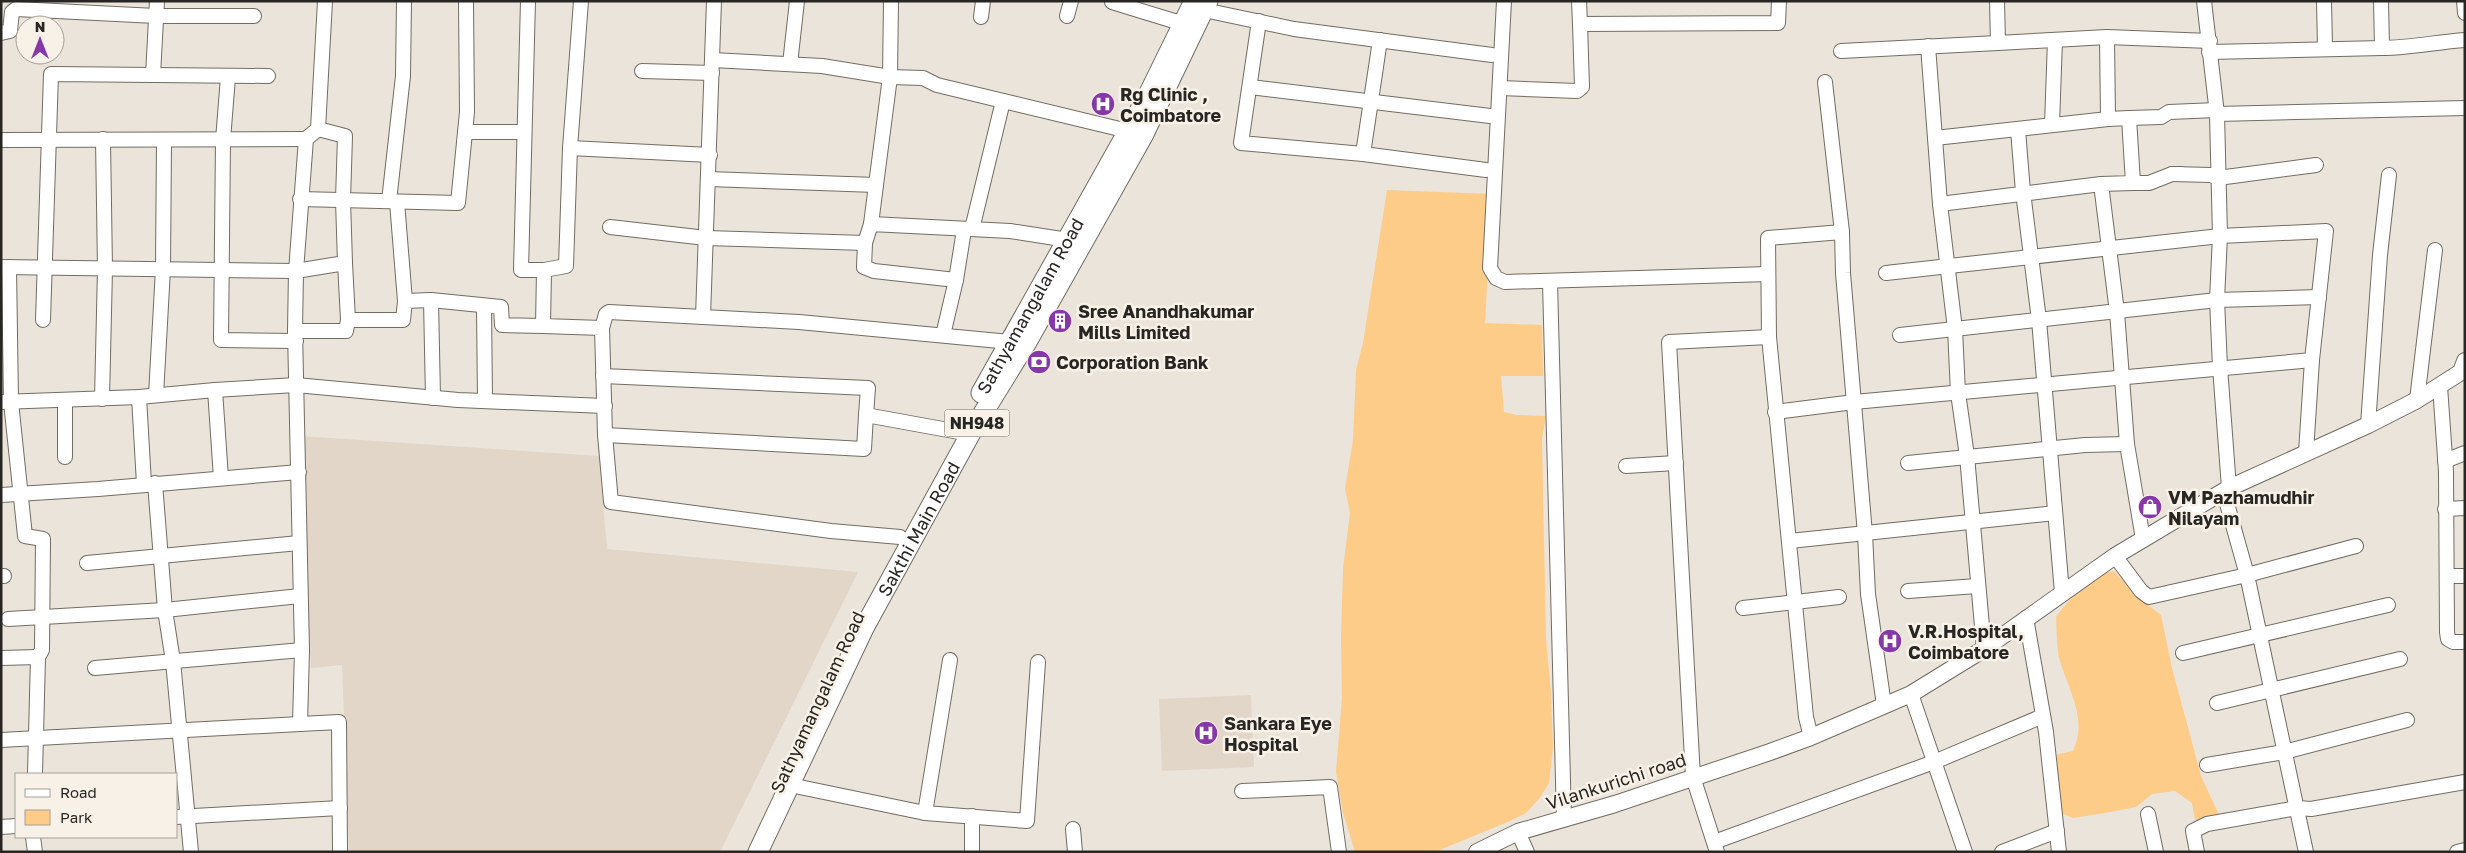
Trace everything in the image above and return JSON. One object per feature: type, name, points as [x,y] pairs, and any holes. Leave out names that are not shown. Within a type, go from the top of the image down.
[{"type":"highway","name":"Sathyamangalam Road","points":[[746,852],[859,610],[1128,131],[1144,117],[1184,24],[1202,4]]},
{"type":"highway","name":"Sakthi Main Road","points":[[758,852],[864,628],[910,541],[972,432],[1027,342],[1202,4]]},
{"type":"main road","name":"Vilankurichi road","points":[[1477,852],[1518,832],[1564,819],[1770,752],[1811,737],[1912,694],[1984,649],[2115,556],[2143,539],[2226,490],[2418,400],[2464,368]]},
{"type":"street","points":[[153,75],[157,1]]},
{"type":"street","points":[[1,140],[306,139],[318,129],[326,1]]},
{"type":"street","points":[[348,320],[403,320],[405,301],[393,201],[403,76],[404,1]]},
{"type":"street","points":[[300,199],[458,203],[465,132],[466,1]]},
{"type":"street","points":[[528,1],[523,132],[521,270],[544,270],[566,266],[570,148],[582,1]]},
{"type":"street","points":[[703,317],[714,1]]},
{"type":"street","points":[[790,64],[798,1]]},
{"type":"street","points":[[891,1],[890,77],[876,185],[865,243],[864,267],[874,271],[956,280]]},
{"type":"street","points":[[980,16],[983,1]]},
{"type":"street","points":[[1067,16],[1071,1]]},
{"type":"street","points":[[1504,1],[1490,268],[1496,278],[1505,282],[1550,282],[1768,274]]},
{"type":"street","points":[[1500,88],[1577,91],[1582,87],[1579,1]]},
{"type":"street","points":[[1580,24],[1778,23],[1779,1]]},
{"type":"street","points":[[1997,1],[1998,43]]},
{"type":"street","points":[[2204,1],[2217,112],[2220,236],[2217,300],[2226,490],[2273,691],[2306,852]]},
{"type":"street","points":[[2324,1],[2325,48]]},
{"type":"street","points":[[2381,1],[2382,48]]},
{"type":"street","points":[[2464,1],[2465,13]]},
{"type":"street","points":[[1112,2],[1184,24]]},
{"type":"street","points":[[1202,4],[1259,22],[1294,29],[1492,55]]},
{"type":"street","points":[[1,33],[10,31],[12,12],[16,9],[156,16],[254,16]]},
{"type":"street","points":[[1259,22],[1241,143],[1363,154],[1486,170]]},
{"type":"street","points":[[2107,37],[2108,119]]},
{"type":"street","points":[[1841,51],[2107,37],[2210,46],[2325,48],[2409,48],[2426,43],[2465,40]]},
{"type":"street","points":[[1363,154],[1380,40]]},
{"type":"street","points":[[2052,124],[2055,40]]},
{"type":"street","points":[[1928,46],[1940,204],[1955,330],[1958,393],[1967,456],[1984,649]]},
{"type":"street","points":[[642,70],[790,64],[890,77],[923,78],[937,85],[1128,131]]},
{"type":"street","points":[[43,320],[51,74],[268,76]]},
{"type":"street","points":[[228,77],[223,140],[220,340],[346,331],[348,320],[343,200],[345,136],[318,129]]},
{"type":"street","points":[[1826,82],[1842,232],[1843,273],[1865,534],[1868,594],[1884,705]]},
{"type":"street","points":[[1250,87],[1490,116]]},
{"type":"street","points":[[943,335],[968,229],[1003,101]]},
{"type":"street","points":[[1935,138],[2018,130],[2052,124],[2161,117],[2169,112],[2465,108]]},
{"type":"street","points":[[2129,118],[2133,183]]},
{"type":"street","points":[[2018,130],[2023,192],[2039,320],[2062,593]]},
{"type":"street","points":[[465,132],[523,132]]},
{"type":"street","points":[[102,399],[105,269],[104,139]]},
{"type":"street","points":[[300,724],[302,650],[295,336],[300,199],[306,139]]},
{"type":"street","points":[[156,395],[163,269],[164,140]]},
{"type":"street","points":[[570,148],[710,155]]},
{"type":"street","points":[[1940,204],[2023,192],[2101,184],[2149,183],[2172,174],[2218,176],[2316,165]]},
{"type":"street","points":[[2368,425],[2380,256],[2389,176]]},
{"type":"street","points":[[709,179],[876,185]]},
{"type":"street","points":[[2101,184],[2111,250],[2127,444],[2143,539]]},
{"type":"street","points":[[870,224],[1010,231],[1068,240]]},
{"type":"street","points":[[610,226],[706,238],[865,243]]},
{"type":"street","points":[[1886,273],[2111,250],[2220,236],[2326,231],[2312,360],[2306,452]]},
{"type":"street","points":[[1811,737],[1806,717],[1769,337],[1768,238],[1842,232]]},
{"type":"street","points":[[2418,400],[2435,250]]},
{"type":"street","points":[[35,773],[38,657],[42,650],[43,539],[25,536],[21,495],[6,402],[5,267],[45,266],[105,269],[296,271],[345,263]]},
{"type":"street","points":[[543,326],[544,270]]},
{"type":"street","points":[[1550,282],[1564,819]]},
{"type":"street","points":[[1900,335],[2217,300],[2319,297]]},
{"type":"street","points":[[405,301],[431,300],[501,307],[502,325],[602,328]]},
{"type":"street","points":[[431,300],[433,398]]},
{"type":"street","points":[[484,306],[485,401]]},
{"type":"street","points":[[900,537],[830,531],[611,502],[605,435],[602,328],[606,314],[609,312],[799,322],[1010,342]]},
{"type":"street","points":[[1769,337],[1669,342],[1693,777],[1716,847],[1934,762],[2043,716]]},
{"type":"street","points":[[1776,412],[1854,402],[2312,360]]},
{"type":"street","points":[[604,376],[868,388],[864,449],[605,435]]},
{"type":"street","points":[[6,402],[139,397],[296,385],[433,398],[605,406]]},
{"type":"street","points":[[2440,386],[2445,461],[2448,640],[2465,642]]},
{"type":"street","points":[[216,390],[221,478]]},
{"type":"street","points":[[139,397],[150,483],[163,556],[165,610],[173,661],[179,730],[182,817],[191,852]]},
{"type":"street","points":[[65,400],[66,457]]},
{"type":"street","points":[[866,415],[959,432]]},
{"type":"street","points":[[1908,463],[2049,448],[2127,444]]},
{"type":"street","points":[[2445,461],[2465,453]]},
{"type":"street","points":[[1626,466],[1676,463]]},
{"type":"street","points":[[1,495],[21,495],[299,472]]},
{"type":"street","points":[[2445,509],[2465,508]]},
{"type":"street","points":[[1790,541],[1865,534],[1972,520],[2055,513]]},
{"type":"street","points":[[87,563],[299,543]]},
{"type":"street","points":[[2115,556],[2142,591],[2149,597],[2356,546]]},
{"type":"street","points":[[2446,576],[2465,576]]},
{"type":"street","points":[[1908,591],[1977,586]]},
{"type":"street","points":[[8,618],[42,618],[165,610],[300,596]]},
{"type":"street","points":[[1743,608],[1839,597]]},
{"type":"street","points":[[2183,653],[2388,605]]},
{"type":"street","points":[[2026,618],[2043,716],[2059,852]]},
{"type":"street","points":[[96,668],[302,650]]},
{"type":"street","points":[[1,658],[38,657]]},
{"type":"street","points":[[2217,703],[2400,659]]},
{"type":"street","points":[[925,813],[950,660]]},
{"type":"street","points":[[790,785],[925,813],[1027,821],[1038,662]]},
{"type":"street","points":[[1912,694],[1965,852]]},
{"type":"street","points":[[2207,765],[2284,752],[2407,720]]},
{"type":"street","points":[[1,740],[339,722],[340,852]]},
{"type":"street","points":[[2197,852],[2193,830],[2198,827],[2297,808],[2311,809],[2465,782]]},
{"type":"street","points":[[1242,791],[1330,787],[1339,852]]},
{"type":"street","points":[[182,817],[340,808]]},
{"type":"street","points":[[2148,814],[2156,852]]},
{"type":"street","points":[[972,816],[972,852]]},
{"type":"street","points":[[1,827],[15,826]]},
{"type":"street","points":[[1073,829],[1074,852]]},
{"type":"street","points":[[2002,852],[2057,831]]},
{"type":"street","points":[[1518,832],[1527,852]]},
{"type":"street","points":[[33,838],[35,852]]},
{"type":"street","points":[[2457,852],[2465,850]]},
{"type":"shaded area","points":[[300,436],[599,456],[607,549],[858,572],[720,852],[349,852],[342,665],[311,668]]},
{"type":"shaded area","name":"Sankara Eye Hospital","points":[[1251,695],[1254,767],[1162,771],[1159,699]]},
{"type":"green space","points":[[1387,190],[1492,194],[1485,323],[1542,325],[1543,376],[1501,376],[1504,412],[1517,415],[1546,416],[1542,439],[1546,639],[1551,693],[1553,748],[1549,783],[1539,799],[1526,813],[1435,852],[1355,852],[1343,813],[1336,772],[1342,698],[1343,569],[1350,513],[1345,489],[1353,440],[1356,370],[1363,343]]},
{"type":"green space","points":[[2114,571],[2139,598],[2161,615],[2172,668],[2201,776],[2220,817],[2195,820],[2192,803],[2175,791],[2152,794],[2136,807],[2105,813],[2073,818],[2061,813],[2055,755],[2073,751],[2079,728],[2076,706],[2059,656],[2056,617],[2081,589],[2097,577]]},
{"type":"place","name":"Rg Clinic , Coimbatore","points":[[1103,104]]},
{"type":"place","name":"Sree Anandhakumar Mills Limited","points":[[1060,321]]},
{"type":"place","name":"Corporation Bank","points":[[1039,362]]},
{"type":"place","name":"VM Pazhamudhir Nilayam","points":[[2150,507]]},
{"type":"place","name":"V.R.Hospital, Coimbatore","points":[[1890,641]]},
{"type":"place","name":"Sankara Eye Hospital","points":[[1206,733]]}]
